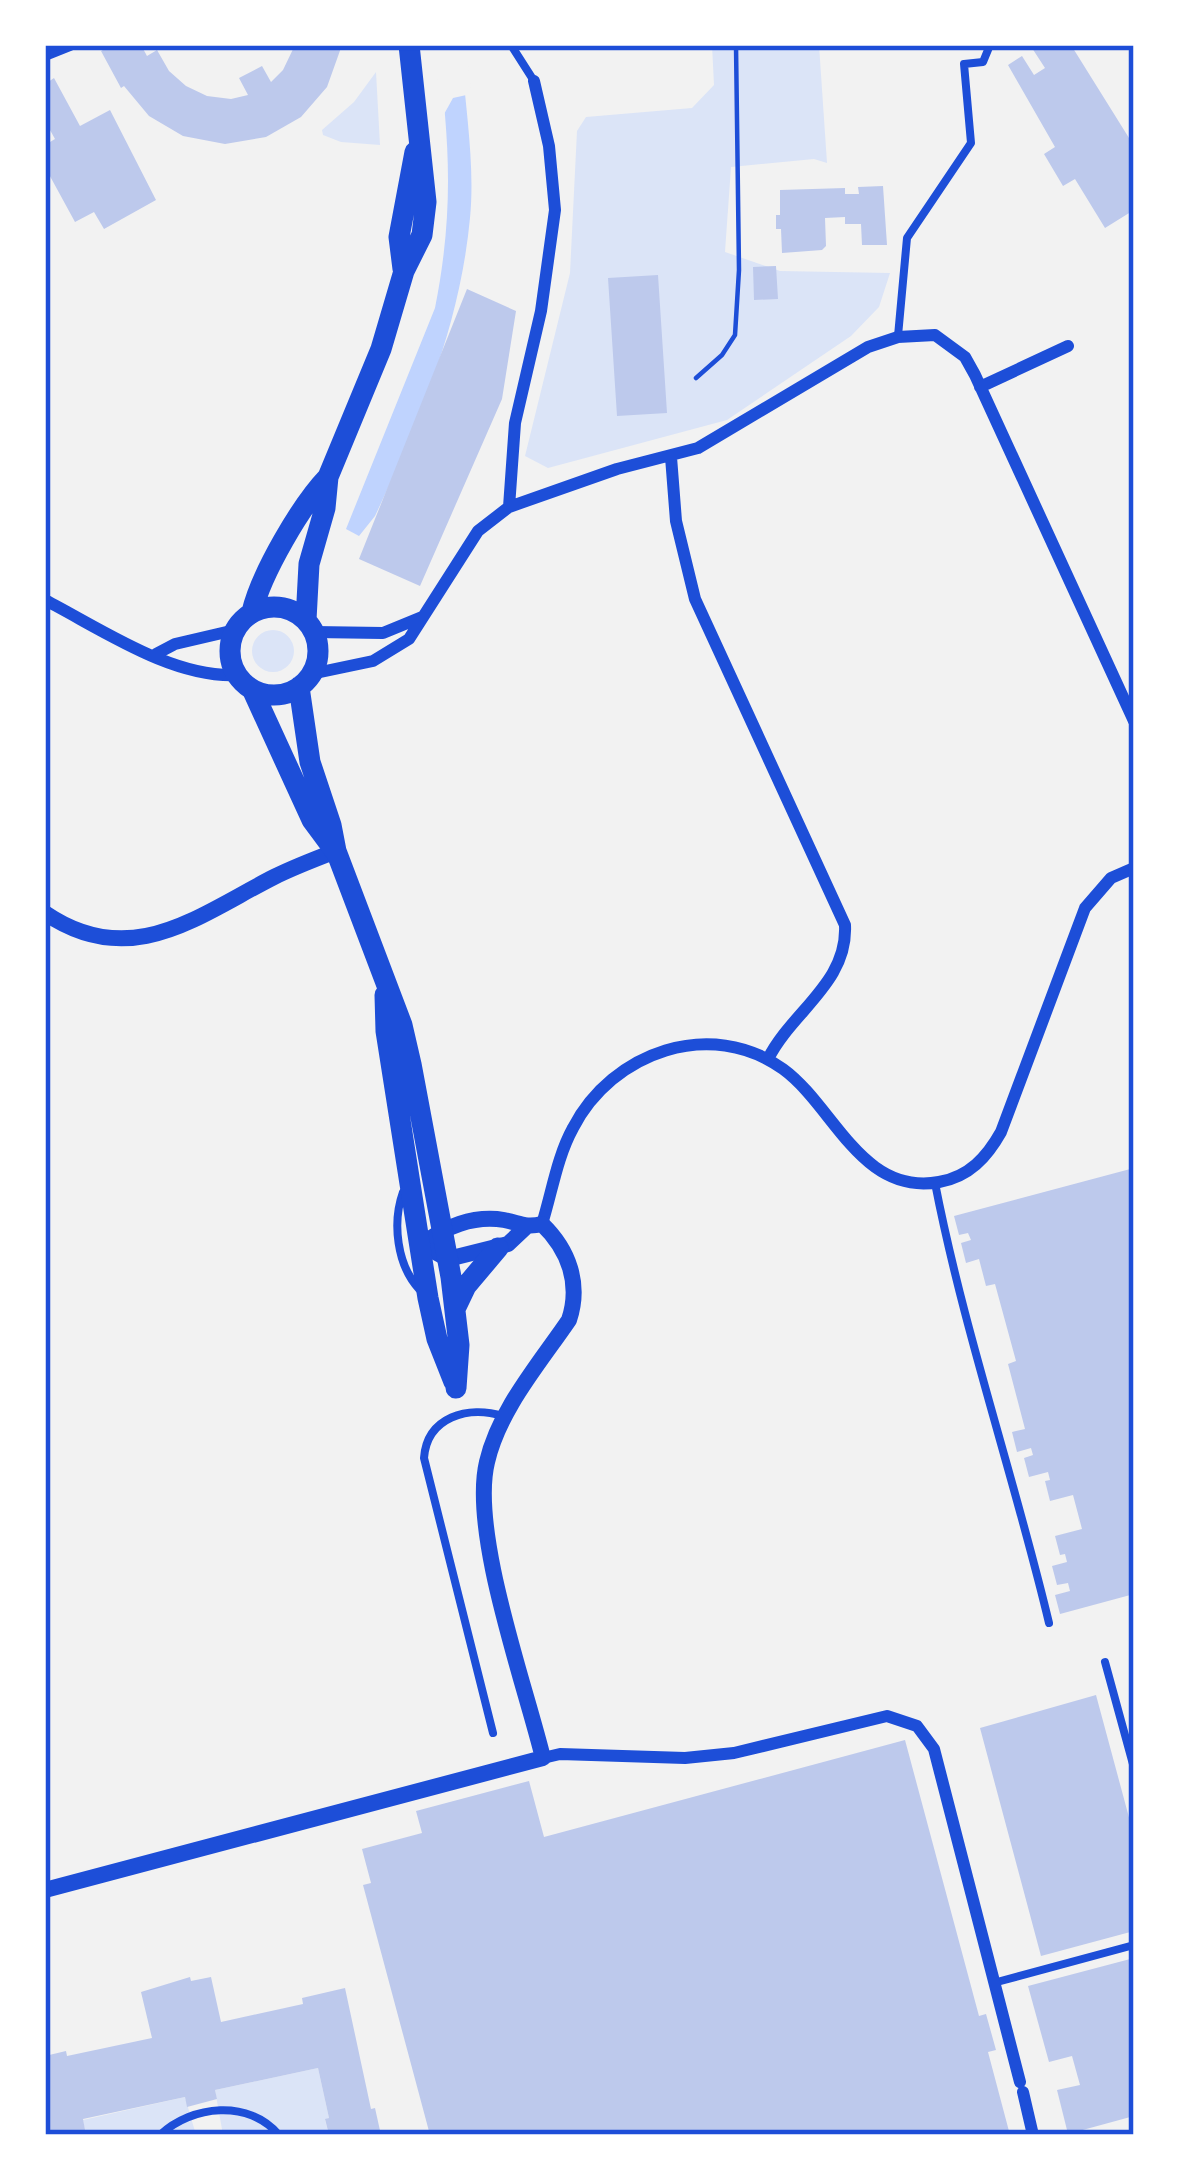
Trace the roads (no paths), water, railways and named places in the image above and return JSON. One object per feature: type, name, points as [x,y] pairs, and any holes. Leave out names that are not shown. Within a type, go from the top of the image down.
[{"type":"main road","points":[[245,682],[276,694],[305,680],[317,661],[310,626],[309,564],[325,508],[328,477],[381,349],[404,271],[422,236],[409,45]]},
{"type":"main road","points":[[328,477],[306,500],[252,612],[235,630],[230,652],[312,820],[336,851]]},
{"type":"main road","points":[[252,612],[282,607],[310,626]]},
{"type":"main road","points":[[305,680],[310,762],[336,851],[403,1025],[448,1259],[459,1345],[456,1388],[428,1298],[386,1031],[385,985]]},
{"type":"main road","points":[[455,1310],[466,1286],[498,1248]]},
{"type":"street","points":[[45,55],[70,45]]},
{"type":"street","points":[[509,507],[515,423],[541,311],[555,210],[549,146],[534,81]]},
{"type":"street","points":[[305,680],[373,661],[409,639],[478,531],[509,507],[617,469],[698,448],[868,347],[898,337],[935,335],[965,357],[1134,720]]},
{"type":"street","points":[[980,387],[1068,346]]},
{"type":"street","points":[[670,457],[676,521],[695,599],[845,925],[846,944],[832,978],[797,1015],[767,1059]]},
{"type":"street","points":[[45,601],[185,670],[245,682]]},
{"type":"street","points":[[310,626],[383,633],[423,616]]},
{"type":"street","points":[[156,655],[175,644],[235,630]]},
{"type":"street","points":[[45,913],[80,931],[112,936],[160,934],[336,851]]},
{"type":"street","points":[[543,1758],[486,1537],[484,1476],[505,1416],[568,1320],[574,1305],[572,1272],[553,1234],[534,1226],[505,1220],[443,1227],[422,1246],[448,1259],[498,1248],[534,1226],[571,1130],[589,1102],[638,1061],[690,1044],[725,1044],[788,1072],[870,1164],[906,1181],[935,1183],[965,1173],[992,1148],[1085,908],[1111,878],[1134,868]]},
{"type":"street","points":[[45,1890],[543,1758],[573,1754],[685,1758],[761,1748],[887,1716],[905,1719],[934,1748],[1034,2135]]},
{"type":"lane","points":[[511,45],[534,81]]},
{"type":"lane","points":[[898,337],[908,238],[970,142],[964,64],[983,62],[990,45]]},
{"type":"lane","points":[[410,1174],[395,1214],[406,1275],[428,1298]]},
{"type":"lane","points":[[935,1183],[1049,1623]]},
{"type":"lane","points":[[493,1733],[424,1458],[429,1436],[440,1422],[489,1411],[505,1416]]},
{"type":"lane","points":[[1106,1662],[1134,1768]]},
{"type":"lane","points":[[997,1982],[1134,1945]]},
{"type":"lane","points":[[160,2135],[175,2121],[232,2108],[250,2114],[279,2135]]},
{"type":"water","points":[[437,45],[462,61],[471,179],[465,258],[447,334],[422,408],[375,516],[359,536],[346,529],[435,308],[441,273],[448,176]]}]
